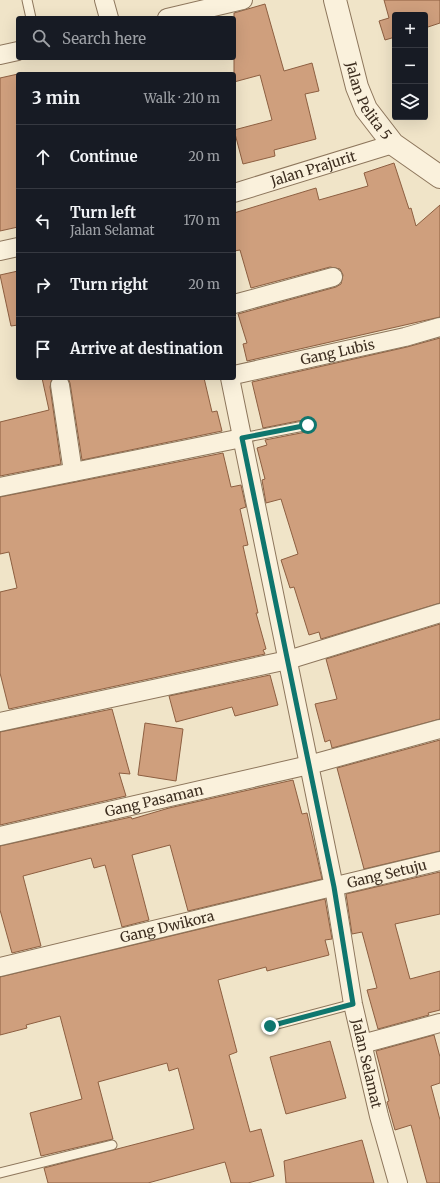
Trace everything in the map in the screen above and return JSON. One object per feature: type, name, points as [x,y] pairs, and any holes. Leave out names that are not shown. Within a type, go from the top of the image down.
[{"type":"street","points":[[104,0],[108,16]]},
{"type":"street","points":[[175,16],[243,0]]},
{"type":"street","name":"Jalan Pelita 5","points":[[335,0],[362,101],[369,113],[393,144],[440,177]]},
{"type":"street","points":[[0,55],[16,51]]},
{"type":"street","name":"Jalan Prajurit","points":[[236,192],[393,144]]},
{"type":"street","points":[[0,251],[16,247]]},
{"type":"street","points":[[236,303],[333,277]]},
{"type":"street","name":"Gang Lubis","points":[[236,375],[405,337],[440,327]]},
{"type":"street","name":"Jalan Selamat","points":[[230,380],[334,887],[353,1004],[379,1116],[398,1183]]},
{"type":"street","points":[[60,385],[73,472]]},
{"type":"street","points":[[0,487],[242,438]]},
{"type":"street","points":[[0,722],[288,660],[440,613]]},
{"type":"street","name":"Gang Pasaman","points":[[0,836],[309,765],[440,729]]},
{"type":"street","name":"Gang Setuju","points":[[334,887],[440,861]]},
{"type":"street","name":"Gang Dwikora","points":[[0,967],[334,887]]},
{"type":"street","points":[[362,1044],[440,1023]]},
{"type":"lane","points":[[27,0],[31,16]]},
{"type":"lane","points":[[242,438],[308,425]]},
{"type":"lane","points":[[270,1026],[353,1004]]},
{"type":"lane","points":[[0,1173],[112,1145]]},
{"type":"building","points":[[384,0],[440,0],[440,23],[428,27],[428,12],[392,12],[392,38],[385,40],[379,21],[389,18]]},
{"type":"building","points":[[265,4],[284,71],[312,63],[319,91],[305,94],[316,139],[274,150],[275,156],[243,164],[236,138],[236,129],[272,120],[260,75],[236,81],[234,60],[236,60],[236,16],[234,16],[234,13]]},
{"type":"building","points":[[16,74],[16,227],[0,231],[0,78]]},
{"type":"building","points":[[394,163],[409,209],[411,208],[416,226],[440,205],[440,317],[247,361],[243,344],[247,343],[238,314],[336,287],[341,284],[343,275],[340,269],[330,267],[251,288],[240,250],[236,251],[236,212],[316,188],[319,200],[368,186],[364,173]]},
{"type":"building","points":[[16,271],[16,325],[11,326],[0,275]]},
{"type":"building","points":[[440,338],[440,603],[321,639],[319,632],[309,635],[294,587],[290,588],[281,560],[298,554],[281,499],[266,503],[262,480],[265,479],[257,448],[267,445],[265,440],[311,431],[315,423],[308,419],[263,428],[252,382],[407,347]]},
{"type":"building","points":[[42,380],[52,380],[50,387],[61,464],[0,476],[0,422],[49,410]]},
{"type":"building","points":[[69,380],[204,380],[212,412],[217,411],[222,431],[82,460]]},
{"type":"building","points":[[223,453],[231,487],[241,485],[246,507],[240,509],[248,545],[243,546],[258,613],[256,613],[266,649],[263,650],[265,654],[9,709],[0,673],[0,592],[17,588],[9,552],[0,554],[0,497]]},
{"type":"building","points":[[440,624],[440,719],[332,748],[330,740],[325,742],[315,704],[337,699],[326,659]]},
{"type":"building","points":[[270,675],[278,705],[235,716],[232,707],[176,722],[169,696]]},
{"type":"building","points":[[112,709],[130,774],[119,773],[126,796],[0,825],[0,732]]},
{"type":"building","points":[[145,723],[183,729],[176,781],[138,775]]},
{"type":"building","points":[[440,740],[440,851],[364,869],[337,768]]},
{"type":"building","points":[[293,780],[302,814],[307,813],[322,879],[188,911],[170,845],[132,855],[149,920],[122,927],[105,865],[94,868],[91,858],[23,876],[41,946],[12,953],[0,910],[0,846],[131,817],[132,819],[169,808]]},
{"type":"building","points":[[440,872],[440,914],[395,924],[410,979],[440,971],[440,1010],[428,1013],[429,1015],[378,1029],[367,990],[377,988],[362,932],[352,934],[346,894]]},
{"type":"building","points":[[325,899],[332,939],[325,940],[329,955],[267,971],[266,967],[218,980],[237,1052],[229,1055],[250,1132],[261,1129],[274,1176],[248,1183],[231,1183],[225,1162],[148,1183],[48,1183],[44,1168],[194,1129],[178,1068],[169,1071],[167,1063],[98,1082],[113,1139],[41,1156],[30,1113],[82,1099],[60,1016],[26,1025],[27,1028],[0,1035],[0,977]]},
{"type":"building","points":[[434,1035],[440,1057],[440,1083],[431,1086],[440,1120],[440,1183],[427,1183],[411,1125],[395,1130],[387,1102],[389,1101],[376,1051]]},
{"type":"building","points":[[330,1041],[346,1098],[286,1114],[270,1057]]},
{"type":"building","points":[[362,1140],[374,1183],[286,1183],[284,1161]]},
{"type":"route","points":[[270,1026],[353,1004],[334,887],[242,438],[308,425]]}]
